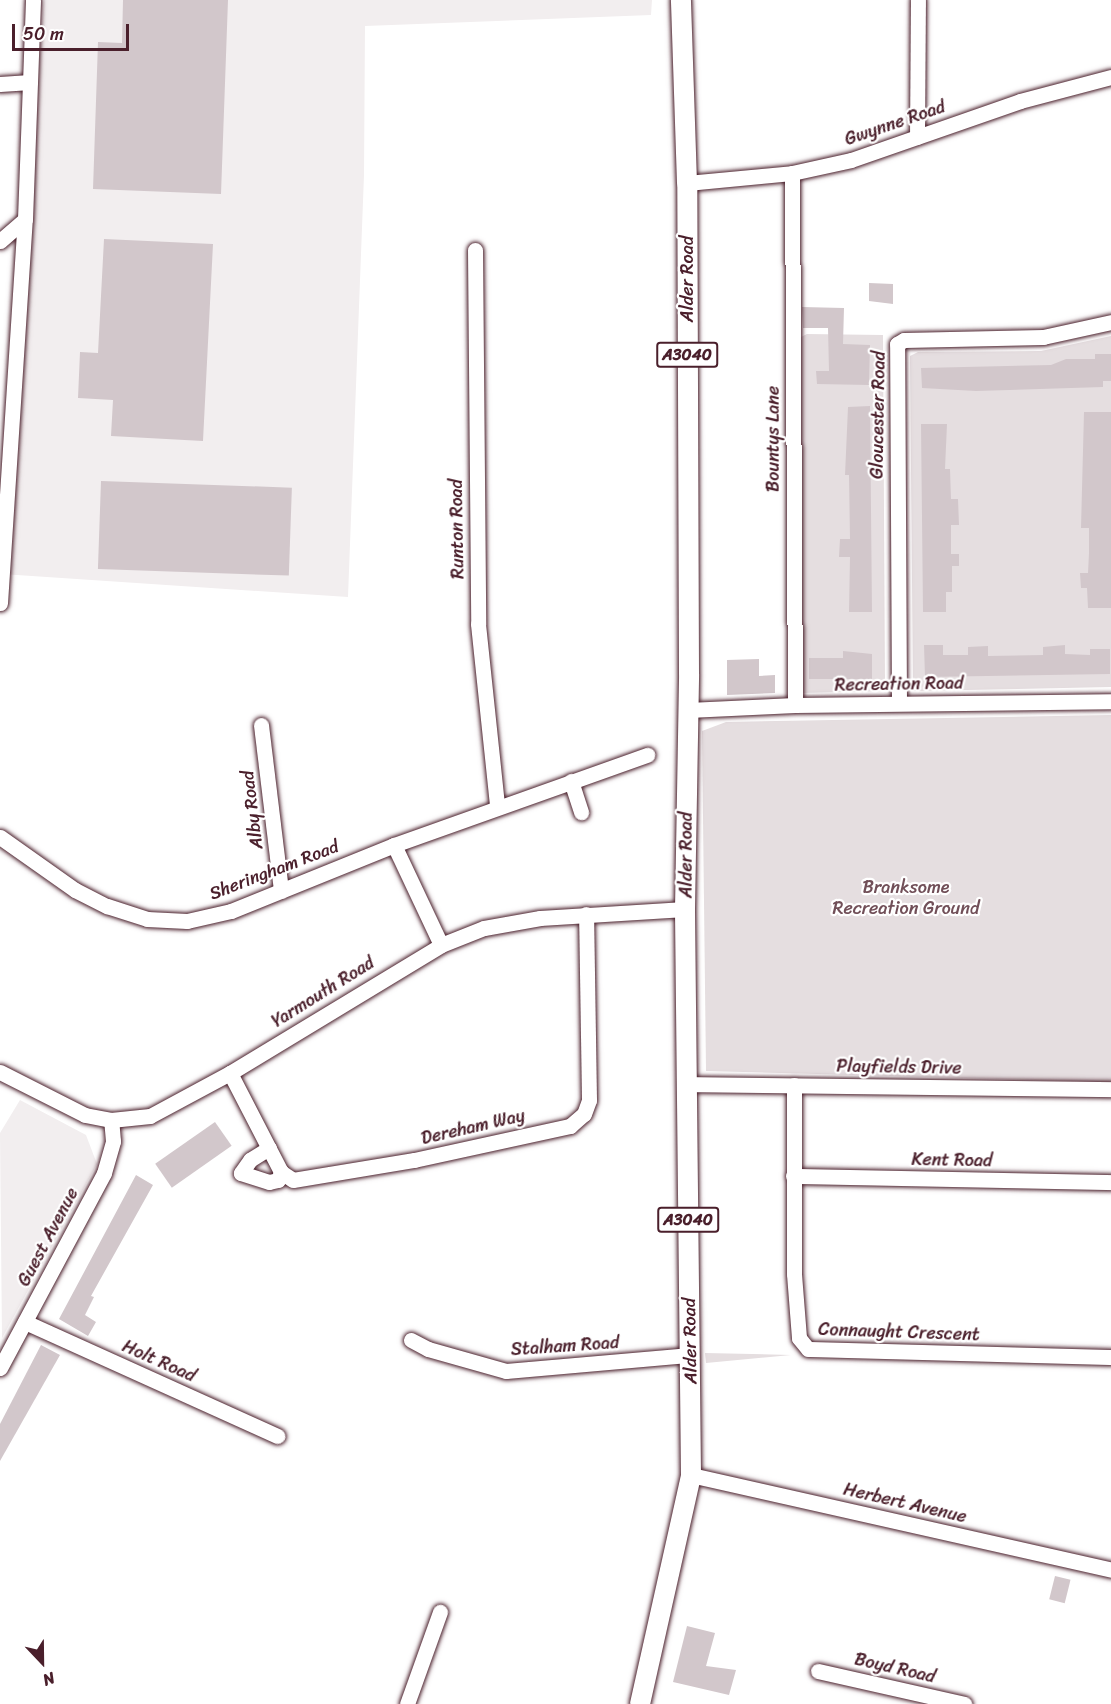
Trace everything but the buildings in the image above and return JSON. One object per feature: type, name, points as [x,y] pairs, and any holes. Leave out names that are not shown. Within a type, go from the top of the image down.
[{"type":"main road","name":"Alder Road","points":[[640,1704],[691,1475],[685,909],[688,710],[687,183],[681,0]]},
{"type":"street","points":[[0,603],[25,219],[33,0]]},
{"type":"street","points":[[917,136],[918,0]]},
{"type":"street","name":"Gwynne Road","points":[[687,183],[792,173],[851,160],[1020,100],[1111,77]]},
{"type":"street","points":[[0,84],[30,82]]},
{"type":"street","name":"Bountys Lane","points":[[792,173],[795,705]]},
{"type":"street","points":[[0,241],[25,219]]},
{"type":"street","name":"Runton Road","points":[[476,250],[478,624],[497,806]]},
{"type":"street","name":"Gloucester Road","points":[[899,703],[897,344],[904,339],[1043,337],[1111,322]]},
{"type":"street","name":"Recreation Road","points":[[688,710],[795,705],[1111,701]]},
{"type":"street","name":"Alby Road","points":[[261,725],[281,891]]},
{"type":"street","name":"Sheringham Road","points":[[0,837],[75,890],[107,906],[147,919],[187,921],[231,911],[394,844],[647,755]]},
{"type":"street","points":[[572,781],[581,812]]},
{"type":"street","points":[[394,844],[441,945]]},
{"type":"street","name":"Yarmouth Road","points":[[0,1072],[70,1109],[111,1120],[133,1119],[165,1110],[441,945],[484,928],[586,914],[685,909]]},
{"type":"street","name":"Dereham Way","points":[[281,1173],[293,1180],[414,1160],[578,1122],[589,1100],[586,914]]},
{"type":"street","points":[[230,1073],[269,1148],[281,1173],[278,1180],[269,1182],[241,1173],[250,1160],[269,1148]]},
{"type":"street","name":"Playfields Drive","points":[[686,1084],[1111,1089]]},
{"type":"street","name":"Connaught Crescent","points":[[794,1085],[793,1176],[799,1338],[808,1349],[1111,1358]]},
{"type":"street","name":"Guest Avenue","points":[[0,1368],[104,1173],[113,1141],[111,1120]]},
{"type":"street","name":"Kent Road","points":[[793,1176],[1111,1182]]},
{"type":"street","name":"Holt Road","points":[[25,1322],[277,1436]]},
{"type":"street","name":"Stalham Road","points":[[411,1340],[438,1352],[506,1371],[690,1355]]},
{"type":"street","name":"Herbert Avenue","points":[[691,1475],[1111,1570]]},
{"type":"street","points":[[407,1704],[436,1638],[440,1612]]},
{"type":"street","name":"Boyd Road","points":[[818,1671],[964,1704]]},
{"type":"shaded area","points":[[44,0],[652,0],[651,15],[365,26],[364,175],[348,597],[2,574]]},
{"type":"shaded area","points":[[20,1100],[86,1135],[97,1164],[2,1338],[0,1133]]},
{"type":"green space","points":[[807,334],[883,335],[885,691],[799,693],[797,339]]},
{"type":"green space","points":[[1111,336],[1111,687],[913,691],[910,356],[918,352],[1041,351]]},
{"type":"green space","name":"Branksome Recreation Ground","points":[[1111,715],[1111,1082],[706,1071],[702,731],[726,722]]},
{"type":"green space","points":[[705,1353],[791,1355],[706,1363]]}]
